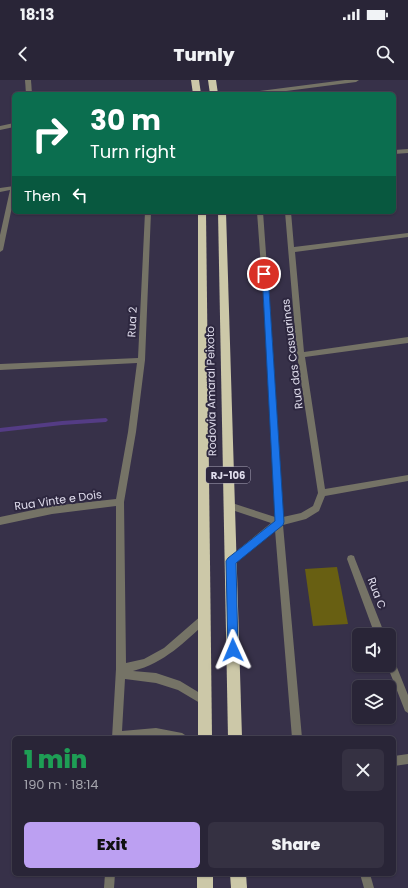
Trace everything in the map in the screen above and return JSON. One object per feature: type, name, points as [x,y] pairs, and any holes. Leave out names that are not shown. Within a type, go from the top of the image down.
[{"type":"highway","points":[[195,80],[196,92]]},
{"type":"highway","points":[[212,80],[214,92]]},
{"type":"highway","name":"Rodovia Amaral Peixoto","points":[[202,214],[205,736]]},
{"type":"highway","name":"Rodovia Amaral Peixoto","points":[[222,214],[235,736]]},
{"type":"highway","points":[[205,876],[205,888]]},
{"type":"highway","points":[[238,876],[239,888]]},
{"type":"street","points":[[28,80],[29,92]]},
{"type":"street","points":[[293,88],[298,80]]},
{"type":"street","points":[[266,92],[356,80]]},
{"type":"street","points":[[0,128],[12,125]]},
{"type":"street","points":[[396,152],[408,150]]},
{"type":"street","points":[[0,190],[12,188]]},
{"type":"street","points":[[0,250],[12,197]]},
{"type":"street","name":"Rua 2","points":[[117,736],[121,672],[120,502],[132,432],[141,360],[148,214]]},
{"type":"street","points":[[260,214],[269,336],[279,522],[297,736]]},
{"type":"street","name":"Rua das Casuarinas","points":[[288,214],[301,354],[322,493]]},
{"type":"street","points":[[292,250],[408,235]]},
{"type":"street","points":[[301,354],[408,340]]},
{"type":"street","points":[[0,367],[141,360]]},
{"type":"street","points":[[231,561],[279,522],[303,516],[316,508],[322,493],[408,478]]},
{"type":"street","name":"Rua Vinte e Dois","points":[[0,521],[52,510],[120,502]]},
{"type":"street","points":[[229,506],[279,522]]},
{"type":"street","name":"Rua C","points":[[351,559],[377,628]]},
{"type":"street","points":[[121,672],[145,663],[167,651],[205,618]]},
{"type":"street","points":[[121,672],[156,678],[180,686],[205,701]]},
{"type":"street","points":[[394,672],[408,708]]},
{"type":"street","points":[[127,736],[156,733],[172,736]]},
{"type":"street","points":[[396,761],[408,759]]},
{"type":"street","points":[[110,876],[110,888]]},
{"type":"street","points":[[365,876],[368,888]]},
{"type":"shaded area","points":[[337,567],[348,624],[313,626],[305,569]]},
{"type":"waterway","points":[[0,430],[106,420]]},
{"type":"route","points":[[233,650],[231,561],[279,522],[269,336],[264,274]]}]
